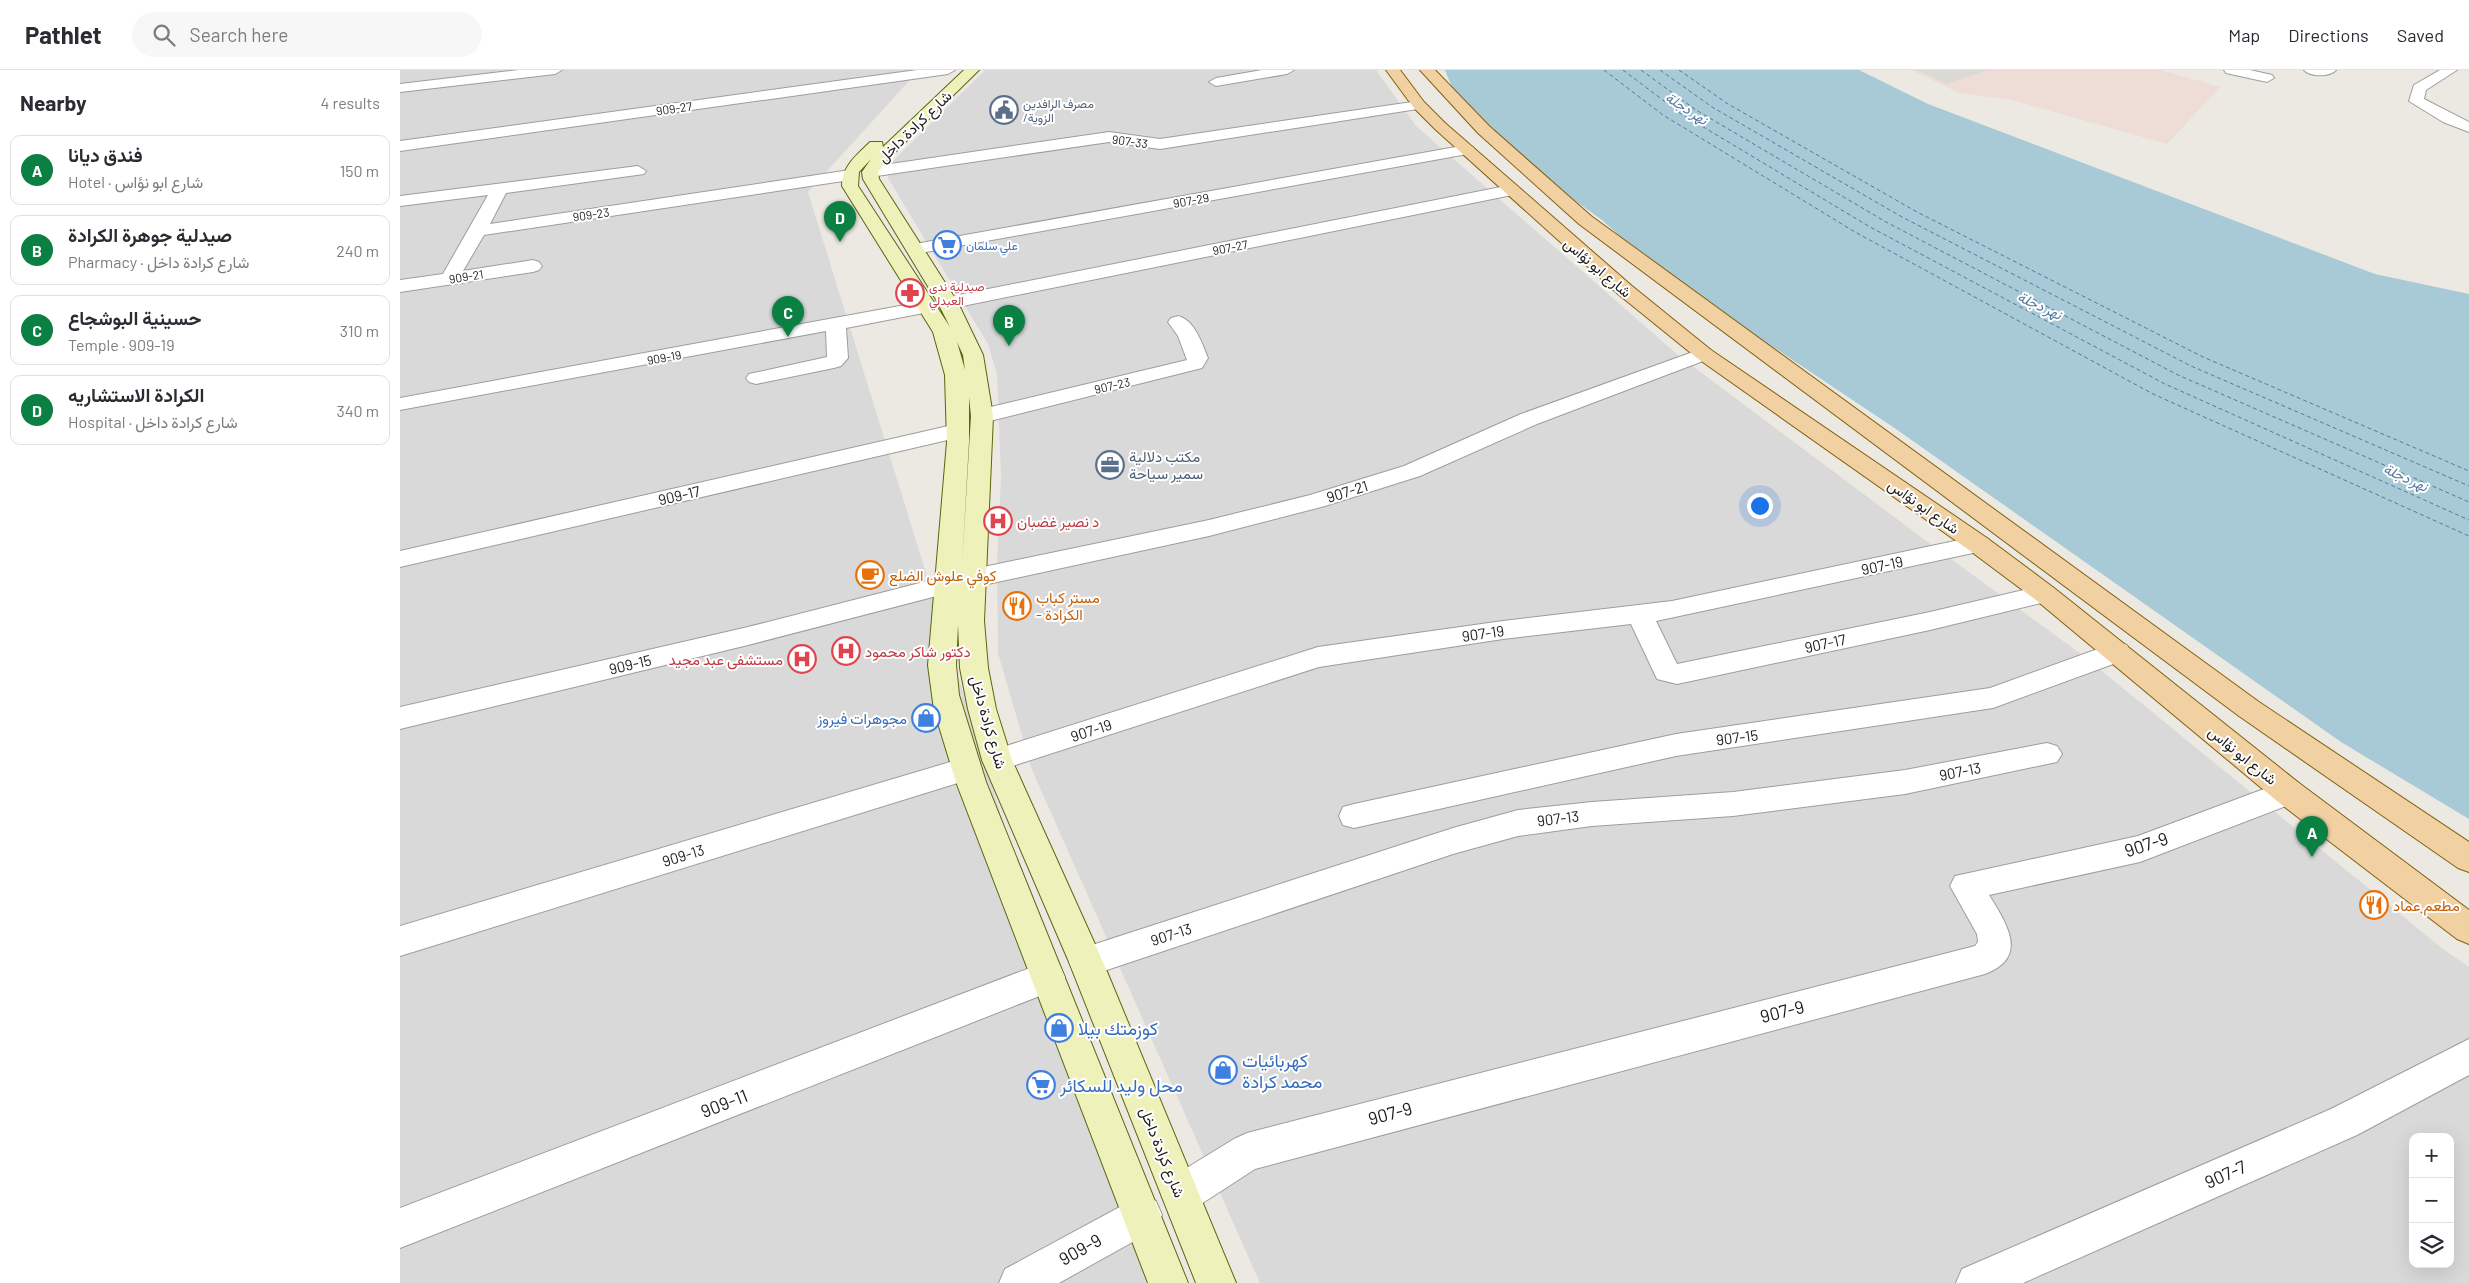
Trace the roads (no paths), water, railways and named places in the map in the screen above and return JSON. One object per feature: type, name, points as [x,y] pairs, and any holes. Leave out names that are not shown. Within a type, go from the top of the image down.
[{"type":"main road","name":"شارع كرادة داخل","points":[[949,70],[860,162],[860,174],[873,186],[915,249],[938,305],[952,354],[958,393],[957,431],[942,687],[967,769],[1168,1283]]},
{"type":"main road","name":"شارع كرادة داخل","points":[[972,70],[881,157],[860,174],[850,186],[973,355],[982,416],[972,621],[974,668],[982,709],[997,760],[1086,962],[1216,1283]]},
{"type":"main road","name":"شارع ابو نؤاس","points":[[1393,70],[1419,105],[1467,150],[1618,284],[1704,354],[1978,544],[2045,594],[2288,792],[2469,929]]},
{"type":"main road","name":"شارع ابو نؤاس","points":[[1427,70],[1452,99],[1512,157],[1585,220],[2249,709],[2469,859]]},
{"type":"street","points":[[400,88],[555,70]]},
{"type":"street","name":"909-27","points":[[400,146],[949,70]]},
{"type":"street","points":[[1216,82],[1287,70]]},
{"type":"street","points":[[2231,70],[2267,78]]},
{"type":"street","points":[[2311,70],[2329,70]]},
{"type":"street","points":[[2450,70],[2418,88],[2416,101],[2448,119],[2469,127]]},
{"type":"street","name":"907-33","points":[[860,174],[1109,137],[1123,138],[1144,144],[1160,144],[1419,105]]},
{"type":"street","name":"907-29","points":[[915,249],[1467,150]]},
{"type":"street","points":[[400,201],[638,171]]},
{"type":"street","name":"909-23","points":[[478,231],[860,174]]},
{"type":"street","points":[[450,278],[500,189]]},
{"type":"street","name":"907-27","points":[[938,305],[1511,190]]},
{"type":"street","name":"909-21","points":[[400,286],[533,266]]},
{"type":"street","name":"909-19","points":[[400,404],[938,305]]},
{"type":"street","name":"907-23","points":[[982,416],[1195,364],[1198,358],[1188,335],[1178,322]]},
{"type":"street","points":[[756,378],[834,362],[838,358],[836,325]]},
{"type":"street","name":"907-21","points":[[974,578],[1209,528],[1317,501],[1412,471],[1529,419],[1704,354]]},
{"type":"street","name":"909-17","points":[[400,559],[957,431]]},
{"type":"street","name":"907-19","points":[[997,760],[1318,657],[1503,630],[1672,610],[1978,544]]},
{"type":"street","name":"909-15","points":[[400,718],[748,636],[947,585]]},
{"type":"street","name":"907-17","points":[[1639,614],[1667,672],[1677,674],[1930,621],[2045,594]]},
{"type":"street","name":"907-15","points":[[1354,816],[1676,745],[1802,728],[1993,698],[2117,652]]},
{"type":"street","name":"907-13","points":[[1086,962],[1453,841],[1518,822],[1592,814],[1733,804],[1886,785],[2047,754]]},
{"type":"street","name":"909-13","points":[[400,941],[967,769]]},
{"type":"street","name":"907-9","points":[[1180,1194],[1247,1152],[1985,959],[1996,946],[1993,931],[1966,886],[2140,849],[2288,792]]},
{"type":"street","name":"909-11","points":[[400,1228],[1048,977]]},
{"type":"street","name":"907-7","points":[[1976,1283],[2344,1122],[2469,1056]]},
{"type":"street","name":"909-9","points":[[1018,1283],[1142,1215]]},
{"type":"water","name":"نهر دجلة","points":[[1445,70],[1859,70],[1928,104],[2375,274],[2469,294],[2469,819],[2341,742],[1893,427],[1776,349],[1718,314],[1643,257],[1602,220],[1541,176],[1504,145],[1453,90]]},
{"type":"place","name":"مصرف الرافدين /الزوية","points":[[1004,110]]},
{"type":"place","name":"الكرادة الاستشاريه","points":[[840,242]]},
{"type":"place","name":"علي سلمان","points":[[947,245]]},
{"type":"place","name":"صيدلية ندى العبدلي","points":[[910,293]]},
{"type":"place","name":"حسينية البوشجاع","points":[[788,337]]},
{"type":"place","name":"صيدلية جوهرة الكرادة","points":[[1009,346]]},
{"type":"place","name":"مكتب دلالية سمير سياحة","points":[[1110,465]]},
{"type":"place","name":"د نصير غضبان","points":[[998,521]]},
{"type":"place","name":"كوفي علوش الضلع","points":[[870,575]]},
{"type":"place","name":"مستر كباب - الكرادة","points":[[1017,606]]},
{"type":"place","name":"دكتور شاكر محمود","points":[[846,651]]},
{"type":"place","name":"مستشفى عبد مجيد","points":[[802,659]]},
{"type":"place","name":"مجوهرات فيروز","points":[[926,718]]},
{"type":"place","name":"فندق ديانا","points":[[2312,857]]},
{"type":"place","name":"مطعم عماد","points":[[2374,905]]},
{"type":"place","name":"كوزمتك بيلا","points":[[1059,1028]]},
{"type":"place","name":"كهربائيات محمد كرادة","points":[[1223,1070]]},
{"type":"place","name":"محل وليد للسكائر","points":[[1041,1085]]}]
